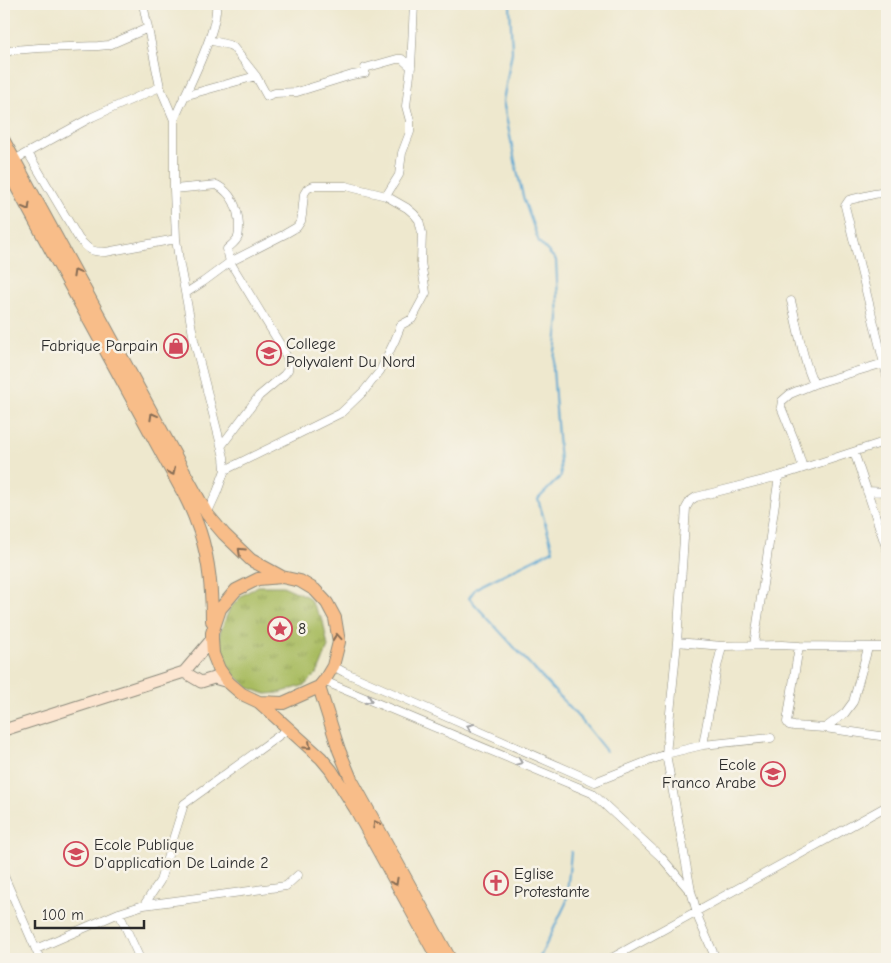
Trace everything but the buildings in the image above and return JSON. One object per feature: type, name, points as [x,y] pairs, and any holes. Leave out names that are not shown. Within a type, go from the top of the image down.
[{"type":"main road","points":[[4,141],[9,162],[196,520],[210,572],[212,636],[214,654],[219,669],[228,682],[242,694],[259,702],[321,758],[340,783],[438,959]]},
{"type":"main road","points":[[9,162],[207,514],[251,560],[282,577],[300,581],[315,590],[327,603],[335,618],[338,642],[333,666],[321,684],[283,703],[259,702]]},
{"type":"main road","points":[[212,636],[220,609],[236,590],[258,579],[282,577]]},
{"type":"main road","points":[[321,684],[339,750],[351,779],[450,959]]},
{"type":"street","points":[[143,4],[160,87],[174,120]]},
{"type":"street","points":[[207,514],[225,470],[224,457],[194,340],[179,260],[176,239],[174,189],[174,120],[209,40],[217,10],[216,4]]},
{"type":"street","points":[[386,196],[399,175],[402,153],[410,132],[410,121],[406,106],[411,67],[414,4]]},
{"type":"street","points":[[4,53],[13,50],[109,45],[148,28]]},
{"type":"street","points":[[209,40],[229,44],[233,47],[256,76],[267,96],[275,93],[297,92],[352,75],[365,73],[365,68],[398,59],[402,59],[411,67]]},
{"type":"street","points":[[184,96],[256,76]]},
{"type":"street","points":[[9,162],[92,117],[160,87]]},
{"type":"street","points":[[28,153],[79,239],[88,249],[106,252],[176,239]]},
{"type":"street","points":[[174,189],[218,185],[227,192],[237,207],[238,237],[227,250],[230,262],[289,362],[288,370],[284,375],[259,396],[222,445]]},
{"type":"street","points":[[186,293],[230,262],[297,227],[302,215],[304,194],[307,188],[313,186],[346,186],[386,196],[414,214],[422,234],[421,262],[426,293],[412,319],[401,325],[380,371],[364,391],[341,413],[225,470]]},
{"type":"street","points":[[887,192],[850,200],[844,206],[887,376]]},
{"type":"street","points":[[791,301],[809,373],[814,384]]},
{"type":"street","points":[[803,468],[781,407],[782,401],[790,394],[814,384],[884,363]]},
{"type":"street","points":[[716,959],[705,936],[690,891],[666,754],[677,642],[686,508],[690,501],[696,497],[779,476],[887,440]]},
{"type":"street","points":[[854,452],[887,550]]},
{"type":"street","points":[[754,645],[779,476]]},
{"type":"street","points":[[867,491],[887,492]]},
{"type":"street","points":[[4,730],[184,672],[212,636]]},
{"type":"street","points":[[677,642],[722,646],[887,647]]},
{"type":"street","points":[[703,745],[716,667],[722,646]]},
{"type":"street","points":[[799,646],[787,722],[794,726],[887,736]]},
{"type":"street","points":[[825,728],[845,713],[853,702],[868,648]]},
{"type":"street","points":[[333,666],[595,782],[666,754],[703,745],[771,738]]},
{"type":"street","points":[[184,672],[201,682],[214,678],[228,682]]},
{"type":"street","points":[[321,684],[592,793],[661,857],[690,891]]},
{"type":"street","points":[[144,905],[160,881],[184,804],[288,729]]},
{"type":"street","points":[[610,959],[620,957],[696,911],[887,806]]},
{"type":"street","points":[[36,949],[119,913],[144,905],[286,886],[298,875]]},
{"type":"street","points":[[4,876],[40,959]]},
{"type":"street","points":[[119,913],[140,959]]},
{"type":"green space","points":[[258,586],[283,586],[308,597],[323,621],[328,647],[318,672],[305,685],[279,693],[266,694],[249,688],[230,671],[219,652],[220,632],[230,608],[243,595]]},
{"type":"waterway","points":[[510,4],[512,52],[503,101],[524,200],[539,242],[556,260],[559,319],[553,369],[561,476],[538,499],[553,550],[476,588],[469,598],[582,721],[606,751]]},
{"type":"waterway","points":[[538,959],[566,903],[571,852]]},
{"type":"place","name":"Fabrique Parpain","points":[[176,346]]},
{"type":"place","name":"College Polyvalent Du Nord","points":[[269,353]]},
{"type":"place","name":"8","points":[[280,629]]},
{"type":"place","name":"Ecole Franco Arabe","points":[[773,774]]},
{"type":"place","name":"Ecole Publique D'application De Lainde 2","points":[[76,854]]},
{"type":"place","name":"Eglise Protestante","points":[[496,883]]}]
